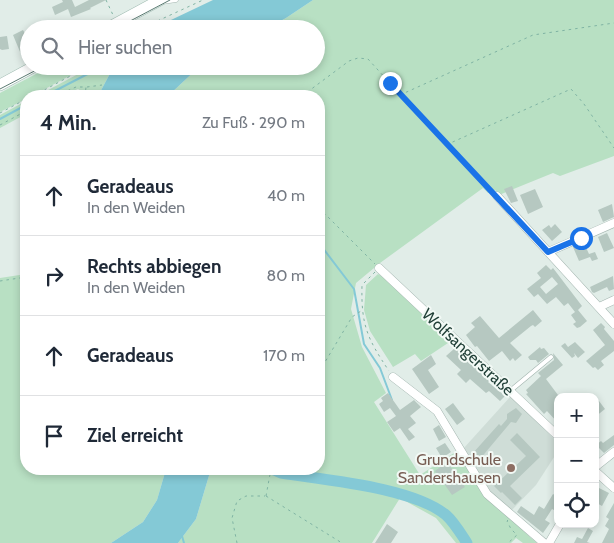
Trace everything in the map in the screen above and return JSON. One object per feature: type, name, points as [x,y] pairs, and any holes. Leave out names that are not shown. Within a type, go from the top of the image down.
[{"type":"main road","points":[[122,20],[157,1]]},
{"type":"main road","points":[[0,84],[20,74]]},
{"type":"street","points":[[497,196],[614,324]]},
{"type":"street","points":[[548,252],[614,223]]},
{"type":"street","name":"Wolfsangerstraße","points":[[379,268],[554,432]]},
{"type":"street","points":[[599,308],[614,300]]},
{"type":"street","points":[[393,377],[437,411],[487,494],[544,543]]},
{"type":"street","points":[[599,465],[614,452]]},
{"type":"street","points":[[599,473],[614,488]]},
{"type":"street","points":[[549,543],[558,528]]},
{"type":"lane","points":[[157,1],[176,0]]},
{"type":"lane","points":[[510,391],[550,357]]},
{"type":"path","points":[[106,0],[114,18]]},
{"type":"path","points":[[160,20],[203,0]]},
{"type":"path","points":[[400,95],[533,35],[614,23]]},
{"type":"path","points":[[310,90],[349,61],[358,58],[368,59],[446,145],[497,196]]},
{"type":"path","points":[[44,90],[72,75]]},
{"type":"path","points":[[69,90],[76,87],[102,85]]},
{"type":"path","points":[[446,145],[571,89],[584,104],[614,148]]},
{"type":"path","points":[[0,113],[20,103]]},
{"type":"path","points":[[0,125],[20,114]]},
{"type":"path","points":[[325,214],[379,268],[362,285],[361,310],[366,333],[393,377]]},
{"type":"path","points":[[0,281],[20,278]]},
{"type":"path","points":[[325,362],[352,317],[361,310]]},
{"type":"path","points":[[266,496],[270,475]]},
{"type":"path","points":[[237,543],[232,518],[237,501],[246,496],[266,496],[342,543]]},
{"type":"path","points":[[508,543],[518,534],[507,522],[511,515]]},
{"type":"shaded area","name":"Grundschule Sandershausen","points":[[511,396],[554,439],[554,457],[536,485],[510,512],[490,493],[463,449]]},
{"type":"green space","points":[[313,0],[614,0],[614,156],[560,176],[553,173],[499,195],[495,190],[488,193],[483,188],[380,263],[356,283],[351,309],[362,347],[386,393],[374,402],[420,475],[457,451],[505,511],[537,543],[523,543],[516,538],[511,543],[456,543],[436,518],[400,498],[372,543],[178,543],[196,519],[209,475],[325,475],[325,90],[174,90],[190,75],[325,75],[325,20],[282,20]]},
{"type":"green space","points":[[34,75],[71,75],[43,90],[20,90],[20,102],[0,112],[0,93]]},
{"type":"green space","points":[[76,75],[109,75],[101,90],[48,90]]},
{"type":"green space","points":[[20,104],[20,117],[0,128],[0,115]]},
{"type":"green space","points":[[378,274],[451,341],[421,361],[415,354],[393,367],[370,331],[364,310],[366,285]]},
{"type":"green space","points":[[20,275],[20,475],[164,475],[157,500],[143,522],[111,543],[0,543],[0,278]]},
{"type":"water","points":[[213,0],[313,0],[282,20],[171,20]]},
{"type":"water","points":[[109,75],[190,75],[174,90],[101,90]]},
{"type":"water","points":[[164,475],[209,475],[196,519],[178,543],[111,543],[143,522],[157,500]]},
{"type":"building","points":[[62,0],[72,0],[75,7],[89,0],[106,0],[91,9],[71,17],[68,9],[55,15],[52,7],[63,2]]},
{"type":"building","points":[[20,32],[20,52],[13,35]]},
{"type":"building","points":[[7,36],[9,49],[2,50],[0,49],[0,37]]},
{"type":"building","points":[[512,186],[518,201],[511,203],[504,189]]},
{"type":"building","points":[[535,189],[543,207],[528,214],[520,195]]},
{"type":"building","points":[[612,204],[614,217],[603,222],[598,210]]},
{"type":"building","points":[[555,224],[562,232],[552,241],[542,230],[549,225],[551,228]]},
{"type":"building","points":[[607,233],[614,248],[604,252],[598,237]]},
{"type":"building","points":[[584,243],[589,254],[595,252],[598,259],[592,261],[590,257],[579,261],[573,247]]},
{"type":"building","points":[[546,265],[551,270],[553,268],[582,306],[578,310],[587,321],[577,328],[573,324],[576,322],[571,315],[575,312],[568,303],[564,306],[556,297],[547,304],[538,294],[534,297],[527,289],[541,278],[537,273]],"holes":[[[552,277],[558,284],[546,294],[540,287]]]},
{"type":"building","points":[[613,276],[614,289],[609,291],[607,287],[594,293],[592,292],[590,287]]},
{"type":"building","points":[[533,310],[542,321],[535,327],[531,326],[510,343],[522,355],[515,361],[513,358],[510,361],[502,351],[489,361],[466,335],[475,327],[471,323],[480,316],[499,338]]},
{"type":"building","points":[[601,323],[614,341],[614,351],[601,361],[604,365],[598,370],[586,361],[605,345],[593,330]]},
{"type":"building","points":[[575,342],[585,352],[578,358],[574,353],[575,356],[572,358],[561,346],[565,343],[568,347]]},
{"type":"building","points":[[540,347],[541,349],[544,348],[549,354],[538,363],[536,360],[530,360],[528,357]]},
{"type":"building","points":[[455,348],[481,371],[488,382],[505,396],[500,401],[489,391],[486,393],[470,379],[466,383],[457,374],[461,370],[446,356]]},
{"type":"building","points":[[553,353],[563,365],[546,379],[556,393],[554,393],[554,419],[547,411],[544,414],[526,394],[528,393],[526,390],[541,376],[538,373],[554,360]]},
{"type":"building","points":[[431,355],[436,364],[428,370],[439,387],[429,394],[412,369]]},
{"type":"building","points":[[388,393],[400,410],[414,400],[421,407],[410,416],[416,423],[408,429],[415,437],[409,441],[400,428],[394,432],[387,422],[396,416],[390,408],[384,412],[379,404],[383,401],[381,398]]},
{"type":"building","points":[[599,401],[605,409],[599,414]]},
{"type":"building","points":[[453,403],[465,419],[457,425],[445,409]]},
{"type":"building","points":[[516,408],[522,414],[516,423],[511,422],[480,459],[473,453],[499,424],[501,426],[507,419],[507,414]]},
{"type":"building","points":[[439,425],[446,437],[439,441],[433,429]]},
{"type":"building","points":[[517,433],[540,457],[510,486],[522,498],[515,505],[494,486],[526,456],[510,440]]},
{"type":"building","points":[[614,435],[614,445],[604,453],[599,448],[599,443],[601,441],[603,443]]},
{"type":"building","points":[[445,443],[451,452],[442,458],[436,448]]},
{"type":"building","points":[[447,462],[465,487],[452,495],[435,471]]},
{"type":"building","points":[[599,488],[609,493],[602,506],[599,504]]},
{"type":"building","points":[[554,495],[554,510],[552,509],[545,520],[550,523],[543,533],[517,512],[521,506],[534,515],[539,506],[544,509]]},
{"type":"building","points":[[614,503],[614,543],[602,543],[609,529],[605,526],[609,519],[606,517]]},
{"type":"building","points":[[387,524],[398,532],[391,543],[375,543]]},
{"type":"building","points":[[588,528],[593,531],[587,542],[590,543],[574,543],[577,537],[582,539]]},
{"type":"waterway","points":[[57,90],[86,75]]},
{"type":"waterway","points":[[0,119],[20,108]]},
{"type":"waterway","points":[[325,251],[354,289],[364,344],[380,368],[392,400]]},
{"type":"waterway","points":[[295,475],[390,491],[431,505],[446,515],[467,543]]},
{"type":"waterway","points":[[182,536],[184,543]]},
{"type":"tram line","points":[[132,20],[170,0]]},
{"type":"tram line","points":[[0,89],[27,75]]},
{"type":"place","name":"Grundschule Sandershausen","points":[[511,468]]},
{"type":"route","points":[[390,83],[548,252],[581,238]]}]
